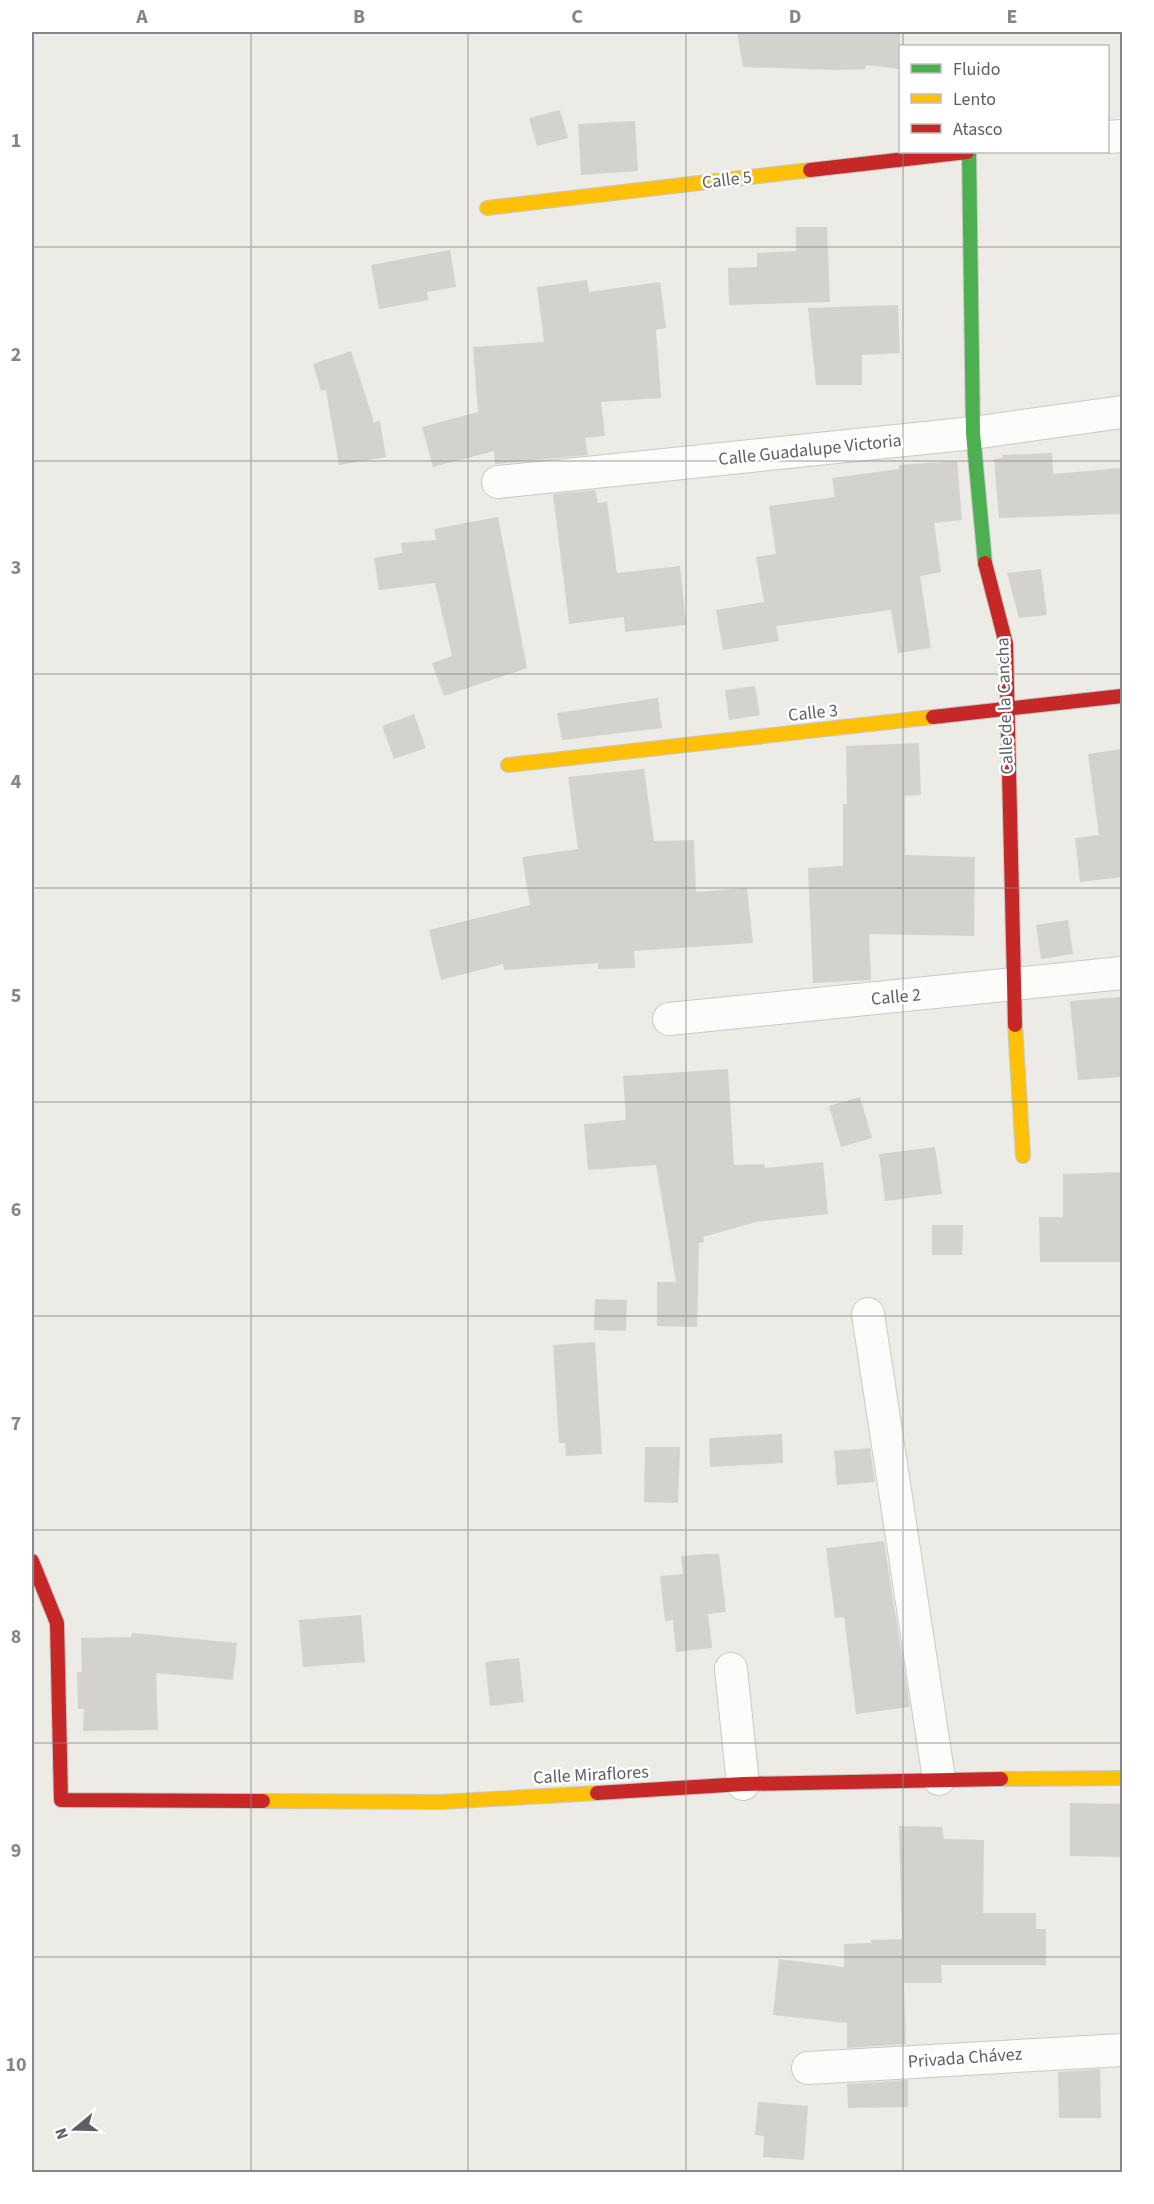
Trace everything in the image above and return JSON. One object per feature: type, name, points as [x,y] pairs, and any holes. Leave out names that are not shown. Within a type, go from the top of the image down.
[{"type":"street","name":"Calle 5","points":[[487,208],[959,153]]},
{"type":"street","name":"Calle de la Cancha","points":[[968,153],[973,433],[984,559],[1006,644],[1013,986],[1023,1156]]},
{"type":"street","name":"Calle Guadalupe Victoria","points":[[498,482],[973,433],[1122,412]]},
{"type":"street","name":"Calle 3","points":[[508,765],[1122,696]]},
{"type":"street","name":"Calle 2","points":[[669,1019],[1013,986],[1122,973]]},
{"type":"street","points":[[868,1314],[939,1779]]},
{"type":"street","name":"Calle Miraflores","points":[[32,1561],[57,1623],[61,1800],[441,1802],[743,1784],[939,1779],[1122,1778]]},
{"type":"street","points":[[731,1669],[743,1784]]},
{"type":"street","name":"Privada Chávez","points":[[808,2068],[1122,2050]]},
{"type":"building","points":[[737,32],[900,32],[899,69],[866,65],[865,69],[838,70],[743,67]]},
{"type":"building","points":[[560,110],[568,138],[537,146],[529,118]]},
{"type":"building","points":[[635,121],[638,171],[581,175],[578,124]]},
{"type":"building","points":[[796,227],[827,227],[830,302],[729,305],[728,268],[757,267],[757,253],[796,251]]},
{"type":"building","points":[[450,250],[456,287],[427,292],[428,300],[379,309],[371,265]]},
{"type":"building","points":[[587,280],[589,292],[660,282],[666,328],[656,330],[661,398],[601,402],[605,436],[585,438],[588,455],[495,464],[494,451],[433,467],[422,427],[478,412],[473,347],[544,342],[537,287]]},
{"type":"building","points":[[898,305],[900,353],[862,355],[862,385],[816,385],[808,308]]},
{"type":"building","points":[[351,351],[374,422],[380,421],[386,457],[339,465],[326,390],[321,391],[313,364]]},
{"type":"building","points":[[1052,453],[1053,474],[1122,468],[1122,514],[999,518],[994,459],[1003,458],[1002,455]]},
{"type":"building","points":[[957,461],[962,520],[934,523],[941,572],[920,576],[931,648],[898,653],[891,610],[776,626],[779,641],[723,650],[716,610],[764,602],[756,557],[776,554],[769,506],[835,497],[832,478],[899,469],[899,465]]},
{"type":"building","points":[[595,490],[598,503],[607,502],[617,573],[680,566],[686,625],[625,632],[624,617],[569,624],[553,494]]},
{"type":"building","points":[[498,517],[527,668],[444,696],[432,663],[452,656],[435,583],[379,590],[374,558],[402,553],[401,543],[436,540],[434,529]]},
{"type":"building","points":[[1041,569],[1047,615],[1019,618],[1007,573]]},
{"type":"building","points":[[755,686],[760,715],[729,720],[725,690]]},
{"type":"building","points":[[658,698],[662,728],[562,740],[557,713]]},
{"type":"building","points":[[414,714],[426,748],[394,759],[382,726]]},
{"type":"building","points":[[919,743],[921,795],[905,796],[905,855],[975,857],[974,936],[869,934],[871,980],[813,983],[808,868],[843,866],[843,804],[847,804],[846,746]]},
{"type":"building","points":[[1122,749],[1122,877],[1080,882],[1075,838],[1099,835],[1088,754]]},
{"type":"building","points":[[644,769],[654,841],[694,840],[696,892],[747,888],[753,943],[634,951],[635,968],[598,969],[598,963],[504,970],[503,964],[441,980],[429,930],[530,905],[522,857],[578,849],[568,777]]},
{"type":"building","points":[[1068,920],[1073,954],[1041,959],[1036,925]]},
{"type":"building","points":[[1122,997],[1122,1077],[1078,1080],[1070,1001]]},
{"type":"building","points":[[728,1069],[734,1165],[764,1164],[765,1168],[823,1162],[828,1214],[756,1222],[703,1237],[704,1242],[699,1243],[697,1327],[657,1326],[657,1282],[676,1282],[656,1165],[588,1170],[584,1124],[626,1120],[623,1076]]},
{"type":"building","points":[[860,1097],[872,1138],[841,1147],[829,1106]]},
{"type":"building","points":[[935,1147],[942,1194],[885,1201],[879,1154]]},
{"type":"building","points":[[1122,1172],[1122,1262],[1040,1262],[1039,1217],[1063,1217],[1063,1174]]},
{"type":"building","points":[[932,1225],[963,1225],[962,1255],[932,1255]]},
{"type":"building","points":[[595,1299],[627,1300],[626,1331],[594,1330]]},
{"type":"building","points":[[595,1342],[602,1454],[566,1456],[565,1443],[559,1443],[553,1345]]},
{"type":"building","points":[[782,1434],[783,1463],[710,1467],[709,1438]]},
{"type":"building","points":[[645,1447],[680,1447],[678,1503],[644,1502]]},
{"type":"building","points":[[870,1448],[875,1482],[837,1485],[834,1451]]},
{"type":"building","points":[[884,1541],[910,1707],[856,1714],[844,1617],[835,1618],[826,1548]]},
{"type":"building","points":[[719,1554],[726,1612],[708,1614],[712,1648],[676,1652],[673,1620],[665,1621],[660,1576],[683,1574],[681,1556]]},
{"type":"building","points":[[361,1615],[365,1662],[303,1667],[299,1620]]},
{"type":"building","points":[[132,1633],[237,1643],[233,1680],[156,1673],[158,1730],[83,1731],[84,1709],[78,1709],[77,1672],[82,1672],[81,1638],[131,1637]]},
{"type":"building","points":[[519,1658],[524,1702],[490,1706],[485,1662]]},
{"type":"building","points":[[1070,1803],[1122,1804],[1122,1857],[1070,1856]]},
{"type":"building","points":[[899,1826],[942,1827],[944,1839],[984,1840],[983,1913],[1036,1913],[1036,1929],[1046,1929],[1046,1965],[941,1965],[942,1983],[904,1983],[906,2044],[847,2048],[847,2023],[773,2015],[779,1959],[844,1967],[844,1944],[902,1939]]},
{"type":"building","points":[[1100,2069],[1101,2118],[1059,2118],[1058,2072]]},
{"type":"building","points":[[908,2080],[908,2107],[848,2108],[847,2084]]},
{"type":"building","points":[[758,2102],[808,2106],[804,2160],[763,2157],[764,2136],[755,2135]]},
{"type":"traffic: fast","points":[[969,153],[973,433],[985,563]]},
{"type":"traffic: slow","points":[[487,208],[810,170]]},
{"type":"traffic: slow","points":[[508,765],[933,717]]},
{"type":"traffic: slow","points":[[1015,1025],[1023,1156]]},
{"type":"traffic: slow","points":[[1001,1779],[1122,1778]]},
{"type":"traffic: slow","points":[[263,1801],[441,1802],[597,1793]]},
{"type":"traffic: jam","points":[[810,170],[958,153]]},
{"type":"traffic: jam","points":[[985,563],[1006,644],[1015,1025]]},
{"type":"traffic: jam","points":[[933,717],[1122,696]]},
{"type":"traffic: jam","points":[[32,1561],[57,1623],[61,1800],[263,1801]]},
{"type":"traffic: jam","points":[[597,1793],[743,1784],[1001,1779]]}]
